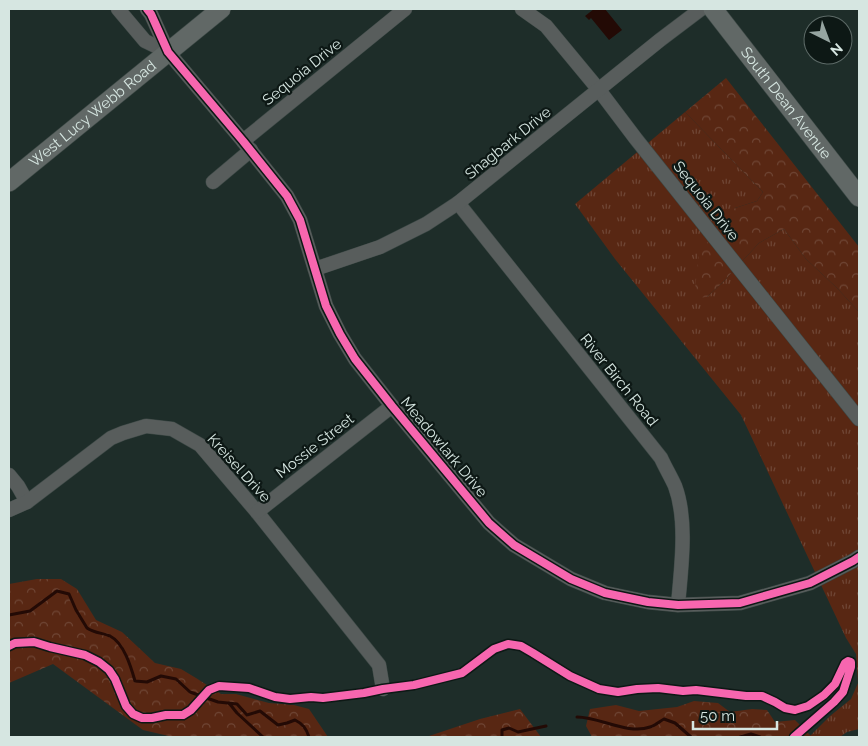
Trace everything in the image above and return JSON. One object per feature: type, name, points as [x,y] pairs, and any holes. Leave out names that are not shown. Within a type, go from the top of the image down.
[{"type":"street","points":[[118,9],[145,41],[168,52]]},
{"type":"street","points":[[147,9],[168,52]]},
{"type":"street","name":"West Lucy Webb Road","points":[[9,182],[221,9]]},
{"type":"street","name":"Sequoia Drive","points":[[213,182],[247,146],[405,9]]},
{"type":"street","name":"Sequoia Drive","points":[[522,9],[546,26],[599,90],[859,419]]},
{"type":"street","name":"Shagbark Drive","points":[[315,269],[380,247],[426,224],[458,204],[660,40],[702,9]]},
{"type":"street","name":"South Dean Avenue","points":[[713,9],[859,197]]},
{"type":"street","name":"Meadowlark Drive","points":[[168,52],[288,196],[300,220],[326,306],[355,359],[489,523],[514,545],[571,579],[605,593],[648,602],[678,605],[740,603],[810,583],[859,557]]},
{"type":"street","name":"River Birch Road","points":[[458,204],[661,458],[675,487],[681,513],[683,550],[678,605]]},
{"type":"street","name":"Mossie Street","points":[[257,512],[392,406]]},
{"type":"street","name":"Kreisel Drive","points":[[9,510],[27,502],[112,438],[122,433],[146,426],[172,429],[200,445],[257,512],[379,665],[383,689]]},
{"type":"street","points":[[9,475],[27,502]]},
{"type":"green space","points":[[726,78],[859,247],[859,312],[806,259],[784,229],[759,243],[707,297],[697,298],[695,289],[699,254],[735,208],[757,201],[763,192],[685,112]]},
{"type":"green space","points":[[685,112],[763,192],[757,201],[735,208],[707,297],[759,243],[784,229],[806,259],[859,312],[859,729],[847,732],[840,737],[810,736],[851,699],[858,683],[856,654],[846,638],[741,415],[615,259],[575,204]]},
{"type":"green space","points":[[37,579],[61,579],[77,589],[96,620],[122,632],[155,663],[181,669],[221,694],[236,694],[269,703],[294,705],[309,709],[328,737],[173,737],[143,730],[53,664],[9,683],[9,584]]},
{"type":"green space","points":[[694,701],[718,703],[730,712],[752,709],[767,710],[775,722],[795,720],[812,737],[592,737],[586,726],[590,709],[616,705],[639,711],[677,707]]},
{"type":"green space","points":[[520,709],[541,737],[426,737],[480,719]]},
{"type":"shaded area","points":[[594,9],[605,9],[622,30],[609,40],[591,18],[589,20],[585,16]]},
{"type":"waterway","points":[[9,615],[30,611],[57,591],[69,594],[87,628],[110,636],[119,644],[126,656],[135,681],[147,682],[161,676],[176,679],[190,692],[218,702],[237,704],[247,715],[260,711],[278,725],[295,720],[304,727],[309,737]]},
{"type":"waterway","points":[[229,703],[263,737]]},
{"type":"waterway","points":[[577,717],[633,729],[652,726],[664,719],[675,723],[691,737]]},
{"type":"waterway","points":[[502,737],[502,730],[509,728],[518,732],[546,726]]},
{"type":"waterway","points":[[740,737],[751,734],[760,737]]},
{"type":"cycle path","points":[[147,9],[168,52],[287,196],[300,220],[326,306],[355,359],[489,523],[514,545],[571,579],[605,593],[648,602],[678,605],[740,603],[810,583],[859,557]]},
{"type":"cycle path","points":[[9,646],[15,643],[34,642],[85,655],[99,662],[109,670],[115,679],[126,706],[133,714],[142,718],[183,715],[191,710],[209,690],[219,686],[249,688],[275,697],[290,699],[323,698],[414,685],[462,673],[494,649],[508,644],[521,646],[570,676],[599,689],[618,692],[658,688],[762,696],[785,708],[795,710],[808,706],[824,695],[835,684],[845,663],[851,662],[843,692],[794,737]]}]
